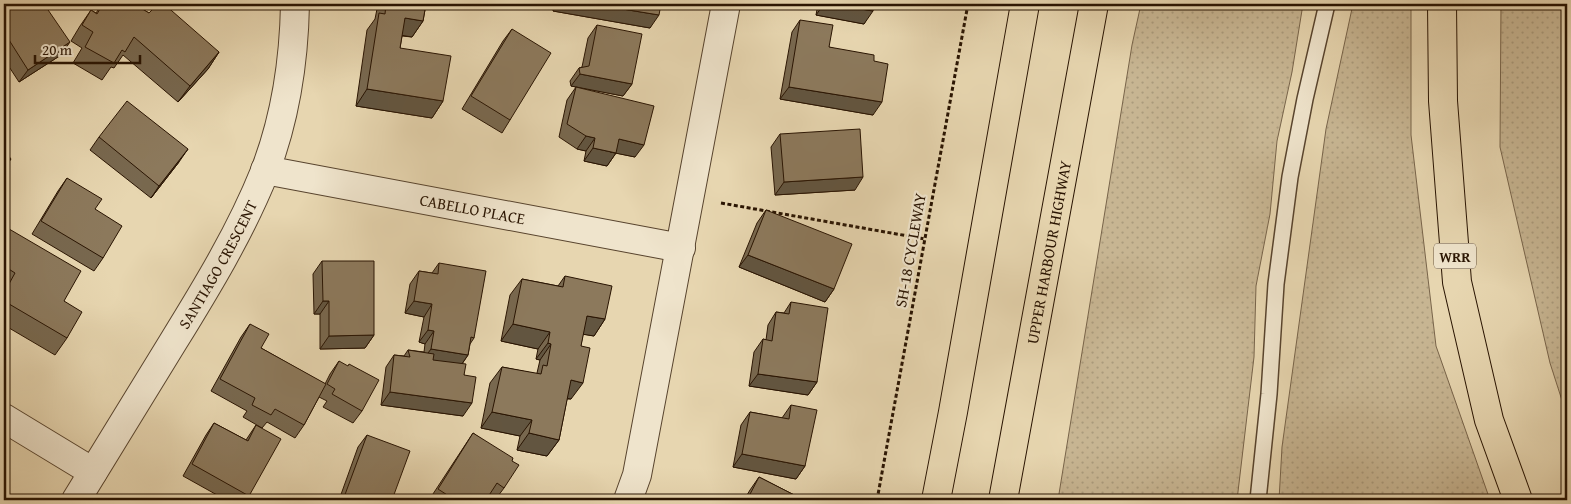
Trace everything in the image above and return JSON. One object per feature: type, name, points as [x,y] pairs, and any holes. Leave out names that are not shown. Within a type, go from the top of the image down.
[{"type":"main road","points":[[936,500],[1025,4]]},
{"type":"main road","name":"UPPER HARBOUR HIGHWAY","points":[[1003,500],[1094,4]]},
{"type":"main road","name":"WRR","points":[[1442,4],[1443,101],[1457,282],[1489,420],[1518,500]]},
{"type":"street","name":"SANTIAGO CRESCENT","points":[[76,500],[208,284],[252,202],[265,170],[281,116],[289,71],[295,4]]},
{"type":"street","points":[[628,500],[637,475],[726,4]]},
{"type":"street","name":"CABELLO PLACE","points":[[265,170],[681,248]]},
{"type":"street","points":[[4,418],[93,472]]},
{"type":"lane","points":[[1258,500],[1269,394],[1276,284],[1290,177],[1305,99],[1327,4]]},
{"type":"path","name":"SH-18 CYCLEWAY","points":[[877,500],[968,4]]},
{"type":"path","points":[[720,203],[925,238]]},
{"type":"shaded area","points":[[1141,4],[1303,4],[1292,72],[1277,141],[1270,214],[1256,286],[1254,357],[1237,500],[1058,500],[1132,45]]},
{"type":"shaded area","points":[[1353,4],[1411,4],[1411,135],[1436,346],[1490,500],[1279,500],[1282,447],[1326,129]]},
{"type":"shaded area","points":[[1501,4],[1567,4],[1567,416],[1550,363],[1500,147]]},
{"type":"building","points":[[4,4],[44,4],[70,42],[28,70],[4,32]]},
{"type":"building","points":[[103,4],[134,4],[149,13],[158,4],[164,4],[219,52],[190,86],[134,37],[125,52],[122,50],[114,63],[85,47],[93,32],[82,25],[91,10],[97,14]]},
{"type":"building","points":[[386,4],[426,4],[423,21],[405,18],[400,48],[451,56],[443,101],[367,89],[379,13],[385,14]]},
{"type":"building","points":[[592,4],[661,4],[659,15]]},
{"type":"building","points":[[831,4],[875,4],[873,11]]},
{"type":"building","points":[[800,20],[833,25],[829,47],[874,55],[874,61],[888,64],[882,102],[789,87]]},
{"type":"building","points":[[597,25],[642,34],[632,84],[580,74],[579,68],[589,66]]},
{"type":"building","points":[[512,29],[551,53],[510,120],[471,96]]},
{"type":"building","points":[[576,87],[654,106],[644,145],[619,139],[616,153],[593,148],[595,138],[586,136],[567,124]]},
{"type":"building","points":[[127,101],[188,149],[159,186],[99,137]]},
{"type":"building","points":[[860,129],[863,177],[784,182],[780,134]]},
{"type":"building","points":[[4,150],[11,159],[4,165]]},
{"type":"building","points":[[67,178],[102,199],[95,209],[122,226],[103,258],[41,221]]},
{"type":"building","points":[[766,210],[852,244],[834,289],[748,255]]},
{"type":"building","points":[[4,226],[81,271],[64,301],[82,312],[67,338],[4,301],[4,293],[15,273],[4,266]]},
{"type":"building","points":[[322,261],[374,261],[374,335],[329,336],[329,301],[323,301]]},
{"type":"building","points":[[439,263],[486,271],[474,338],[471,337],[468,355],[431,349],[434,331],[428,330],[432,304],[414,301],[419,271],[438,274]]},
{"type":"building","points":[[565,276],[612,286],[605,319],[587,316],[581,346],[590,348],[583,383],[571,380],[559,440],[529,433],[532,420],[492,412],[502,367],[541,374],[543,365],[547,366],[551,344],[548,343],[550,332],[513,324],[522,279],[563,287]]},
{"type":"building","points":[[791,302],[828,308],[817,382],[758,374],[763,339],[772,341],[776,312],[789,314]]},
{"type":"building","points":[[250,324],[269,334],[261,348],[326,384],[304,425],[275,409],[271,415],[252,405],[255,398],[220,379]]},
{"type":"building","points":[[408,350],[434,354],[433,360],[466,364],[464,375],[476,377],[472,403],[390,392],[394,355],[410,357]]},
{"type":"building","points":[[339,361],[348,366],[349,364],[379,380],[362,411],[332,394],[335,389],[327,384]]},
{"type":"building","points":[[791,405],[817,410],[805,466],[742,454],[750,412],[789,419]]},
{"type":"building","points":[[214,423],[248,441],[256,425],[281,439],[249,496],[192,464]]},
{"type":"building","points":[[473,433],[513,458],[512,461],[519,465],[504,488],[497,483],[486,500],[455,500],[438,489]]},
{"type":"building","points":[[367,435],[410,451],[392,500],[343,500]]},
{"type":"building","points":[[759,477],[804,500],[747,500]]}]
